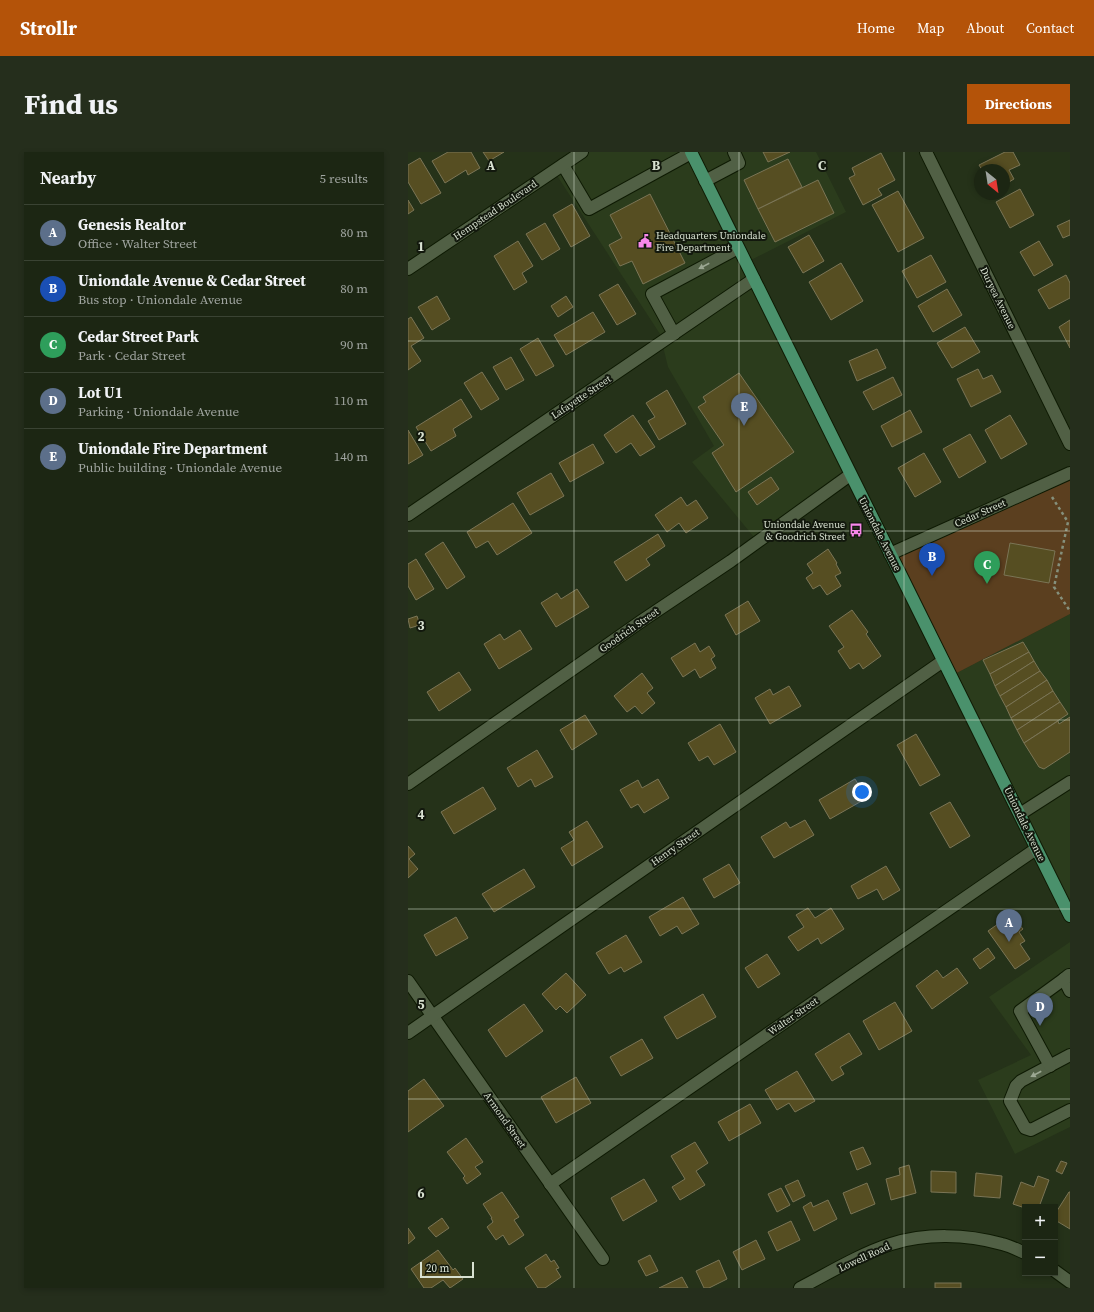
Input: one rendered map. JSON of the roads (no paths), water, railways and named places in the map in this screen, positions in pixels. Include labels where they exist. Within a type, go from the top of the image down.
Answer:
[{"type":"main road","name":"Uniondale Avenue","points":[[691,152],[1070,916]]},
{"type":"street","name":"Hempstead Boulevard","points":[[408,269],[582,152]]},
{"type":"street","points":[[562,165],[589,209],[691,152]]},
{"type":"street","points":[[705,181],[739,163],[734,152]]},
{"type":"street","name":"Duryea Avenue","points":[[926,152],[1070,444]]},
{"type":"street","points":[[674,334],[652,294],[738,248]]},
{"type":"street","name":"Lafayette Street","points":[[408,515],[754,279]]},
{"type":"street","name":"Cedar Street","points":[[890,554],[1070,473]]},
{"type":"street","name":"Goodrich Street","points":[[408,784],[643,620],[731,561],[850,475]]},
{"type":"street","name":"Henry Street","points":[[408,1034],[943,661]]},
{"type":"street","points":[[1020,814],[1070,782]]},
{"type":"street","name":"Walter Street","points":[[550,1184],[1036,849]]},
{"type":"street","points":[[1050,1066],[1020,1010],[1067,977],[1070,991]]},
{"type":"street","name":"Armond Street","points":[[408,981],[603,1259]]},
{"type":"street","points":[[1070,1055],[1021,1081],[1016,1086],[1010,1101],[1025,1128],[1031,1130],[1070,1110]]},
{"type":"street","name":"Lowell Road","points":[[800,1288],[869,1253],[891,1244],[924,1236],[970,1237],[1003,1244],[1022,1252]]},
{"type":"street","points":[[1058,1273],[1070,1282]]},
{"type":"place","name":"Headquarters Uniondale Fire Department","points":[[645,241]]},
{"type":"place","name":"Uniondale Fire Department","points":[[744,426]]},
{"type":"place","name":"Uniondale Avenue & Goodrich Street","points":[[856,530]]},
{"type":"place","name":"Uniondale Avenue & Cedar Street","points":[[932,576]]},
{"type":"place","name":"Cedar Street Park","points":[[987,584]]},
{"type":"place","name":"Genesis Realtor","points":[[1009,942]]},
{"type":"place","name":"Lot U1","points":[[1040,1026]]}]
